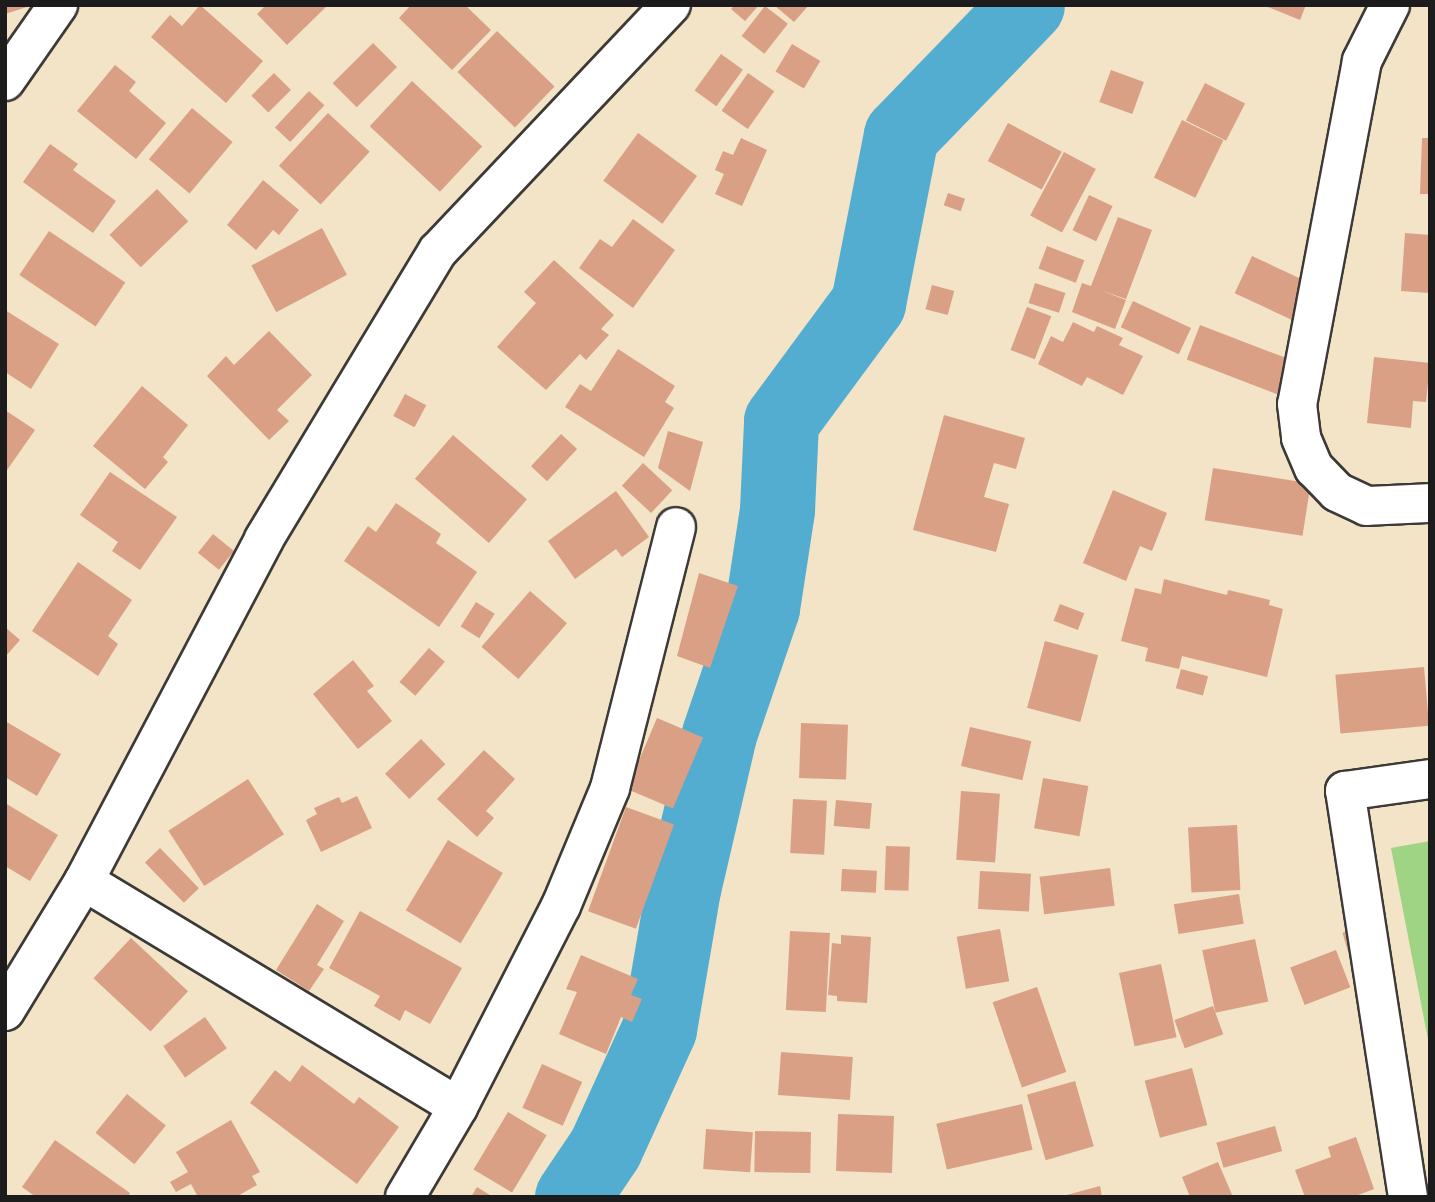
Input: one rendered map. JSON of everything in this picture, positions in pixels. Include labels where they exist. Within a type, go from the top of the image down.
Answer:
[{"type":"street","points":[[5,81],[58,5]]},
{"type":"street","points":[[1391,5],[1362,61],[1297,404],[1301,438],[1314,468],[1337,492],[1367,506],[1430,503]]},
{"type":"street","points":[[5,1011],[84,881],[264,539],[438,251],[660,9]]},
{"type":"street","points":[[405,1197],[458,1107],[561,906],[610,788],[676,527]]},
{"type":"street","points":[[1408,1197],[1345,791],[1430,779]]},
{"type":"street","points":[[84,881],[458,1107]]},
{"type":"green space","points":[[1430,841],[1430,1050],[1391,848]]},
{"type":"building","points":[[5,5],[30,5],[30,6],[5,14]]},
{"type":"building","points":[[200,5],[263,61],[226,103],[151,37],[170,15],[182,26]]},
{"type":"building","points":[[266,5],[328,5],[287,45],[257,14]]},
{"type":"building","points":[[411,5],[465,5],[491,30],[452,70],[399,18]]},
{"type":"building","points":[[735,5],[759,5],[745,21],[731,9]]},
{"type":"building","points":[[774,5],[809,5],[794,22]]},
{"type":"building","points":[[1263,5],[1306,5],[1300,20]]},
{"type":"building","points":[[765,6],[788,24],[764,54],[742,36]]},
{"type":"building","points":[[497,31],[555,87],[515,128],[457,72]]},
{"type":"building","points":[[373,43],[397,67],[357,107],[333,83]]},
{"type":"building","points":[[792,44],[820,61],[804,88],[776,71]]},
{"type":"building","points":[[721,54],[743,70],[716,106],[695,90]]},
{"type":"building","points":[[115,65],[136,82],[129,91],[166,123],[136,159],[77,111]]},
{"type":"building","points":[[1111,70],[1144,82],[1132,114],[1099,102]]},
{"type":"building","points":[[274,73],[291,90],[268,113],[251,96]]},
{"type":"building","points":[[748,73],[774,91],[748,129],[722,111]]},
{"type":"building","points":[[412,81],[482,146],[440,192],[370,126]]},
{"type":"building","points":[[1205,83],[1245,103],[1226,141],[1186,120]]},
{"type":"building","points":[[309,91],[324,105],[290,142],[275,128]]},
{"type":"building","points":[[192,108],[233,142],[190,193],[149,159]]},
{"type":"building","points":[[328,113],[370,152],[321,205],[279,166]]},
{"type":"building","points":[[1182,120],[1223,140],[1195,198],[1154,178]]},
{"type":"building","points":[[1008,123],[1062,152],[1042,190],[988,161]]},
{"type":"building","points":[[638,133],[697,176],[662,224],[603,181]]},
{"type":"building","points":[[741,138],[767,150],[742,206],[715,194],[724,174],[715,170],[723,151],[733,155]]},
{"type":"building","points":[[1422,138],[1430,138],[1430,194],[1420,194]]},
{"type":"building","points":[[50,144],[78,164],[73,170],[116,201],[93,233],[23,182]]},
{"type":"building","points":[[1064,152],[1096,169],[1062,232],[1030,216]]},
{"type":"building","points":[[263,180],[299,210],[279,235],[273,230],[256,250],[227,225]]},
{"type":"building","points":[[157,189],[188,221],[141,267],[110,235]]},
{"type":"building","points":[[948,193],[965,199],[961,211],[944,205]]},
{"type":"building","points":[[1089,195],[1113,206],[1096,241],[1073,230]]},
{"type":"building","points":[[1118,217],[1152,230],[1126,299],[1100,290],[1126,300],[1115,329],[1072,312],[1082,283],[1091,286]]},
{"type":"building","points":[[633,219],[675,250],[633,308],[579,268],[600,239],[612,247]]},
{"type":"building","points":[[322,228],[347,275],[276,312],[251,266]]},
{"type":"building","points":[[49,231],[125,282],[96,326],[19,275]]},
{"type":"building","points":[[1405,233],[1430,235],[1430,293],[1401,291]]},
{"type":"building","points":[[1047,246],[1084,260],[1076,283],[1038,268]]},
{"type":"building","points":[[1252,256],[1311,283],[1294,321],[1235,293]]},
{"type":"building","points":[[554,260],[614,315],[601,329],[609,335],[586,360],[580,354],[546,390],[497,347],[536,303],[524,292]]},
{"type":"building","points":[[1035,283],[1065,293],[1059,313],[1029,303]]},
{"type":"building","points":[[932,285],[954,291],[948,315],[926,309]]},
{"type":"building","points":[[1133,301],[1191,328],[1179,354],[1121,327]]},
{"type":"building","points":[[1027,307],[1051,316],[1035,359],[1011,350]]},
{"type":"building","points":[[5,310],[59,344],[31,389],[5,372]]},
{"type":"building","points":[[1073,322],[1094,332],[1097,326],[1123,338],[1119,345],[1143,356],[1123,395],[1087,377],[1082,386],[1038,364],[1051,336],[1063,342]]},
{"type":"building","points":[[1200,325],[1291,360],[1277,394],[1187,360]]},
{"type":"building","points":[[269,331],[312,375],[277,410],[289,421],[269,440],[207,376],[226,356],[234,365]]},
{"type":"building","points":[[618,349],[675,386],[665,402],[674,408],[644,457],[565,407],[580,384],[591,391]]},
{"type":"building","points":[[1374,357],[1430,363],[1426,402],[1413,401],[1411,428],[1367,423]]},
{"type":"building","points":[[142,386],[188,425],[163,457],[168,462],[145,489],[93,446]]},
{"type":"building","points":[[405,394],[426,405],[414,427],[393,416]]},
{"type":"building","points":[[5,410],[35,430],[5,473]]},
{"type":"building","points":[[944,415],[1025,438],[1016,469],[994,463],[984,497],[1009,504],[996,552],[913,530]]},
{"type":"building","points":[[668,431],[703,442],[690,491],[658,468]]},
{"type":"building","points":[[561,434],[577,449],[547,481],[531,466]]},
{"type":"building","points":[[453,435],[527,499],[489,543],[415,479]]},
{"type":"building","points":[[643,463],[672,490],[651,513],[622,486]]},
{"type":"building","points":[[1213,468],[1311,483],[1302,536],[1205,520]]},
{"type":"building","points":[[110,472],[177,517],[140,570],[112,551],[118,542],[80,515]]},
{"type":"building","points":[[1113,490],[1167,513],[1152,551],[1140,546],[1126,581],[1083,563]]},
{"type":"building","points":[[616,491],[649,537],[622,557],[616,549],[575,579],[548,541]]},
{"type":"building","points":[[396,503],[441,534],[436,543],[477,572],[439,627],[344,561],[368,526],[376,532]]},
{"type":"building","points":[[213,534],[234,551],[219,570],[198,553]]},
{"type":"building","points":[[78,562],[132,600],[108,636],[118,644],[98,676],[32,631]]},
{"type":"building","points":[[699,573],[738,586],[710,668],[677,656]]},
{"type":"building","points":[[1164,579],[1227,595],[1228,590],[1270,600],[1269,605],[1283,609],[1267,677],[1182,656],[1179,669],[1145,661],[1148,648],[1121,641],[1135,588],[1161,594]]},
{"type":"building","points":[[530,591],[567,623],[518,679],[481,647]]},
{"type":"building","points":[[476,602],[495,614],[479,638],[461,627]]},
{"type":"building","points":[[1060,604],[1084,613],[1078,630],[1054,621]]},
{"type":"building","points":[[5,627],[20,640],[5,657]]},
{"type":"building","points":[[1045,641],[1098,655],[1080,722],[1027,708]]},
{"type":"building","points":[[429,648],[445,662],[415,696],[399,682]]},
{"type":"building","points":[[353,660],[374,686],[367,691],[392,721],[358,749],[313,694]]},
{"type":"building","points":[[1424,667],[1429,726],[1340,734],[1335,675]]},
{"type":"building","points":[[1181,669],[1208,676],[1203,696],[1176,688]]},
{"type":"building","points":[[657,718],[703,738],[673,808],[627,789]]},
{"type":"building","points":[[5,721],[61,754],[37,796],[5,777]]},
{"type":"building","points":[[801,723],[848,725],[846,780],[799,778]]},
{"type":"building","points":[[970,727],[1031,741],[1022,780],[961,766]]},
{"type":"building","points":[[421,739],[445,764],[409,799],[385,774]]},
{"type":"building","points":[[484,750],[515,779],[486,811],[494,818],[477,837],[437,799]]},
{"type":"building","points":[[1043,778],[1088,786],[1079,836],[1034,828]]},
{"type":"building","points":[[248,779],[284,834],[204,886],[168,831]]},
{"type":"building","points":[[961,791],[1000,794],[995,863],[956,860]]},
{"type":"building","points":[[357,796],[372,828],[321,852],[306,820],[317,814],[314,808],[339,797],[342,803]]},
{"type":"building","points":[[793,799],[827,801],[824,855],[790,853]]},
{"type":"building","points":[[836,800],[872,803],[870,829],[834,826]]},
{"type":"building","points":[[5,803],[58,835],[30,881],[5,866]]},
{"type":"building","points":[[626,807],[674,824],[636,929],[588,911]]},
{"type":"building","points":[[1237,825],[1240,890],[1191,892],[1188,828]]},
{"type":"building","points":[[448,840],[503,873],[461,943],[406,910]]},
{"type":"building","points":[[886,846],[910,847],[908,891],[884,890]]},
{"type":"building","points":[[160,848],[199,888],[184,903],[145,863]]},
{"type":"building","points":[[1110,868],[1115,906],[1044,914],[1040,877]]},
{"type":"building","points":[[842,869],[877,871],[876,893],[841,891]]},
{"type":"building","points":[[980,871],[1031,874],[1029,912],[978,909]]},
{"type":"building","points":[[1239,894],[1244,924],[1179,934],[1174,904]]},
{"type":"building","points":[[317,904],[344,921],[317,965],[324,969],[309,991],[276,970]]},
{"type":"building","points":[[360,911],[462,968],[430,1024],[405,1010],[400,1021],[374,1006],[380,996],[329,968]]},
{"type":"building","points":[[1000,929],[1009,981],[966,989],[957,937]]},
{"type":"building","points":[[1356,929],[1361,946],[1348,950],[1343,933]]},
{"type":"building","points":[[790,931],[830,933],[826,1012],[786,1010]]},
{"type":"building","points":[[841,935],[871,937],[867,1003],[837,1001],[837,996],[828,995],[832,943],[841,944]]},
{"type":"building","points":[[131,938],[188,991],[151,1031],[93,978]]},
{"type":"building","points":[[1255,939],[1268,1002],[1215,1013],[1202,950]]},
{"type":"building","points":[[1336,950],[1350,987],[1305,1005],[1290,968]]},
{"type":"building","points":[[581,955],[638,979],[631,995],[642,999],[632,1022],[621,1017],[606,1054],[559,1034],[577,992],[566,989]]},
{"type":"building","points":[[1161,964],[1177,1037],[1135,1046],[1119,973]]},
{"type":"building","points":[[1037,987],[1066,1072],[1022,1087],[993,1002]]},
{"type":"building","points":[[1213,1006],[1223,1034],[1185,1048],[1174,1020]]},
{"type":"building","points":[[205,1017],[227,1048],[185,1077],[163,1046]]},
{"type":"building","points":[[781,1052],[853,1057],[850,1100],[778,1095]]},
{"type":"building","points":[[542,1064],[582,1082],[563,1126],[522,1108]]},
{"type":"building","points":[[302,1065],[354,1104],[359,1097],[399,1127],[357,1184],[250,1103],[275,1070],[290,1082]]},
{"type":"building","points":[[1192,1068],[1207,1125],[1160,1138],[1145,1081]]},
{"type":"building","points":[[1075,1081],[1094,1146],[1046,1160],[1027,1095]]},
{"type":"building","points":[[127,1094],[166,1125],[134,1164],[96,1133]]},
{"type":"building","points":[[1022,1104],[1033,1150],[947,1170],[936,1124]]},
{"type":"building","points":[[508,1112],[547,1135],[512,1193],[473,1169]]},
{"type":"building","points":[[838,1114],[894,1116],[892,1173],[836,1171]]},
{"type":"building","points":[[231,1120],[260,1172],[252,1176],[257,1185],[236,1197],[198,1197],[191,1184],[176,1192],[170,1182],[188,1172],[176,1152]]},
{"type":"building","points":[[1275,1126],[1282,1151],[1224,1168],[1216,1143]]},
{"type":"building","points":[[706,1129],[753,1132],[750,1172],[703,1169]]},
{"type":"building","points":[[755,1131],[811,1132],[810,1173],[754,1172]]},
{"type":"building","points":[[1356,1137],[1374,1189],[1353,1197],[1305,1197],[1295,1170],[1331,1157],[1328,1147]]},
{"type":"building","points":[[55,1140],[130,1193],[128,1197],[36,1197],[22,1187]]},
{"type":"building","points":[[1218,1162],[1233,1197],[1190,1197],[1182,1177]]},
{"type":"building","points":[[1100,1186],[1102,1197],[1063,1197],[1063,1196]]},
{"type":"building","points":[[477,1187],[493,1197],[471,1197]]},
{"type":"waterway","points":[[572,1197],[605,1148],[659,1029],[683,889],[719,734],[762,608],[777,510],[781,421],[868,303],[901,135],[1027,5]]}]
